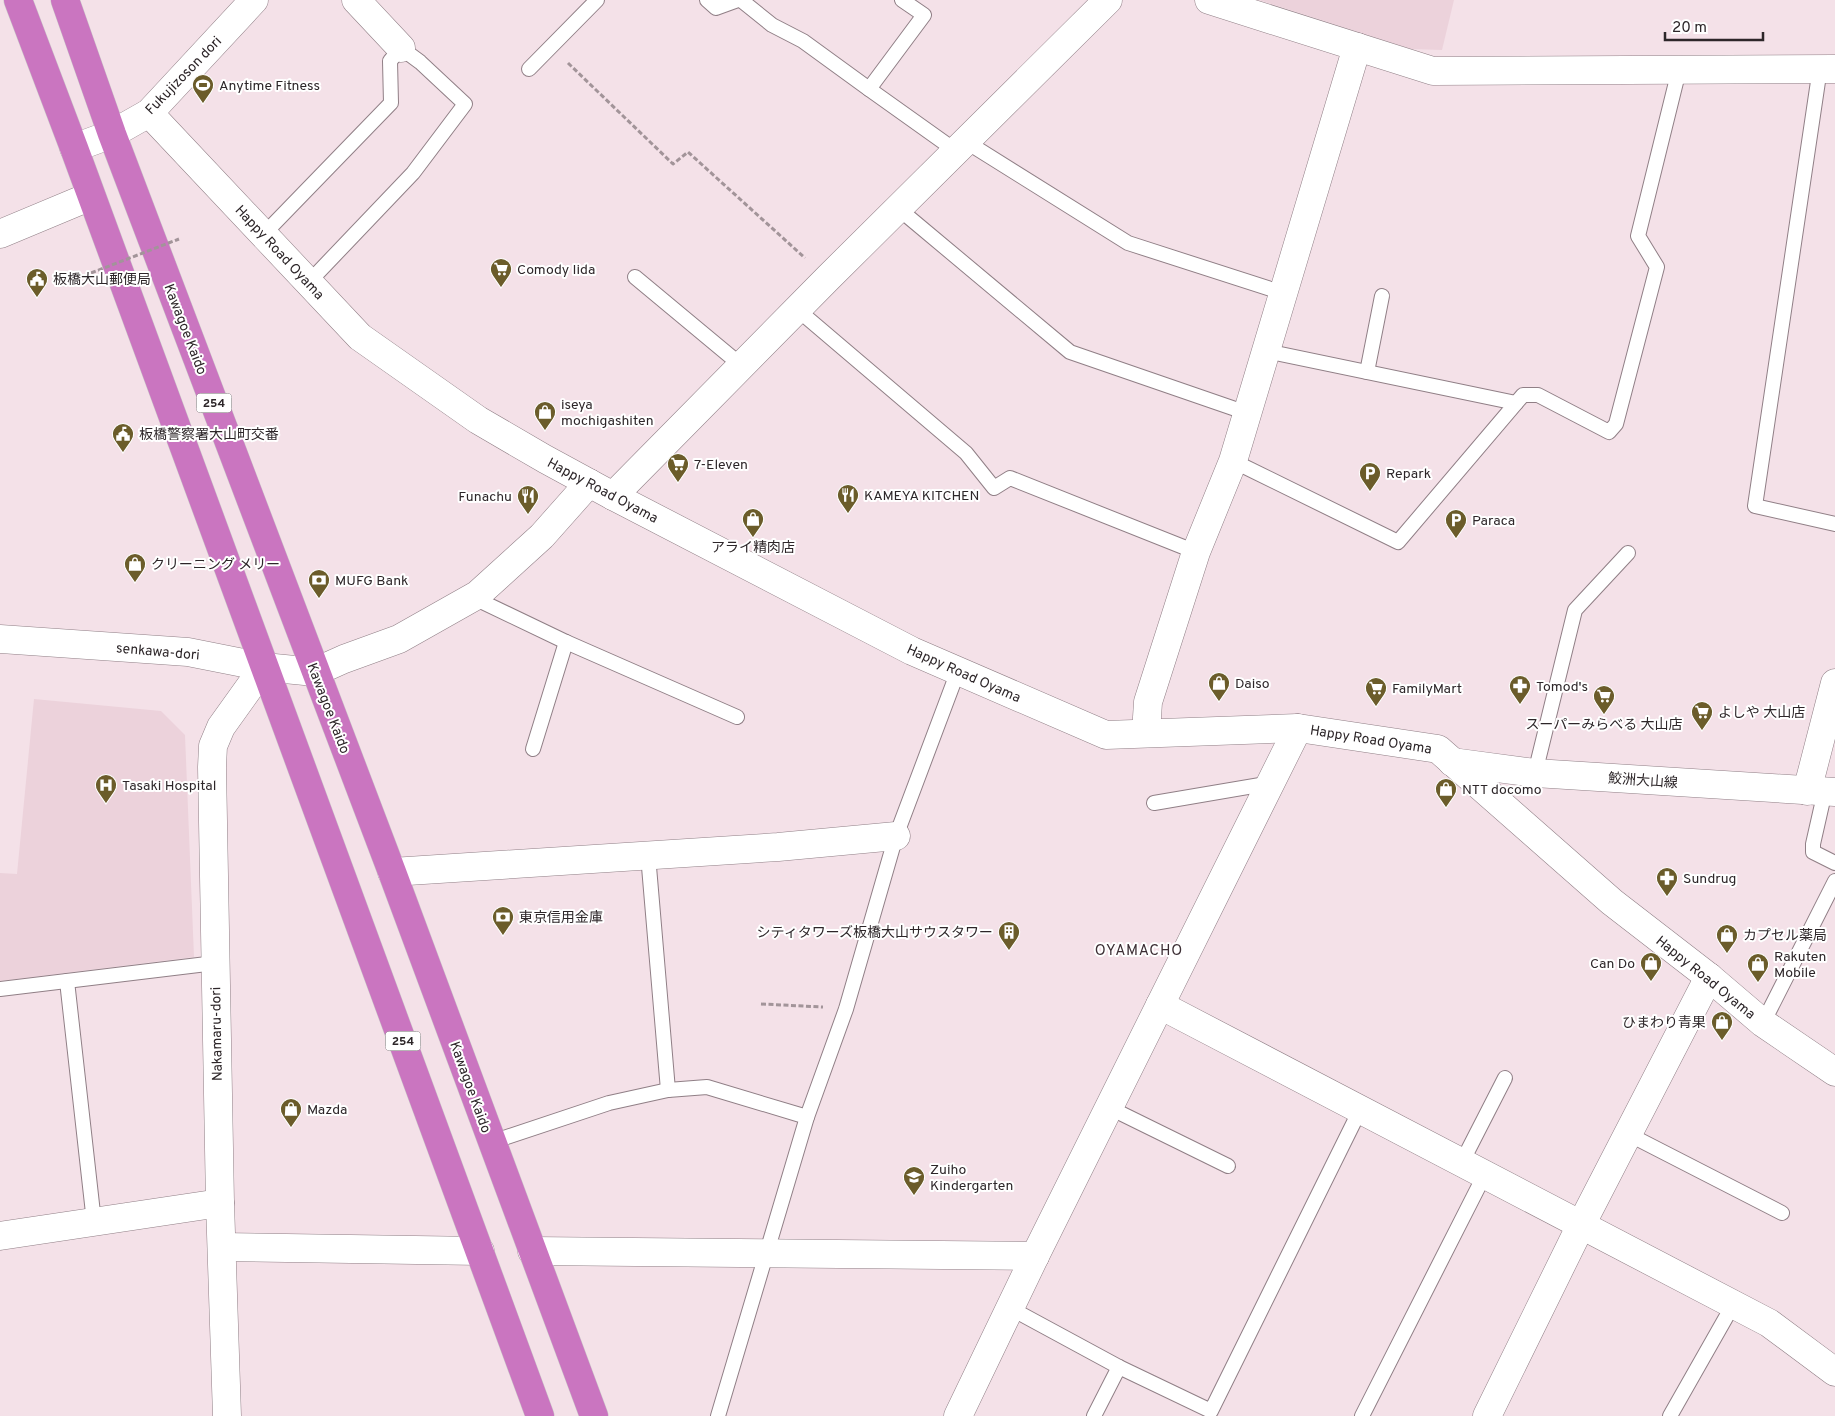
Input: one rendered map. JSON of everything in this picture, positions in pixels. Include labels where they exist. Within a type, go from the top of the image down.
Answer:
[{"type":"highway","name":"254","points":[[18,0],[540,1416]]},
{"type":"highway","name":"Kawagoe Kaido","points":[[64,0],[112,134],[392,872],[594,1416]]},
{"type":"street","name":"Fukujizoson dori","points":[[74,148],[112,134],[150,113],[254,0]]},
{"type":"street","points":[[356,0],[401,48]]},
{"type":"street","points":[[613,496],[828,278],[1108,0]]},
{"type":"street","points":[[1209,0],[1433,71],[1828,68]]},
{"type":"street","points":[[1146,733],[1148,702],[1196,552],[1233,461],[1356,47]]},
{"type":"street","name":"Happy Road Oyama","points":[[150,113],[360,337],[478,420],[613,496],[912,651],[1106,735],[1298,728],[1438,749],[1612,902],[1709,977],[1763,1024],[1835,1072]]},
{"type":"street","points":[[0,234],[91,196]]},
{"type":"street","points":[[315,672],[399,639],[472,597],[542,536],[589,482]]},
{"type":"street","name":"senkawa-dori","points":[[0,639],[188,652],[264,666],[315,672]]},
{"type":"street","name":"Nakamaru-dori","points":[[227,1416],[220,1203],[212,766],[213,746],[221,727],[264,666]]},
{"type":"street","points":[[1823,791],[1835,683]]},
{"type":"street","points":[[958,1416],[1035,1256],[1298,728]]},
{"type":"street","name":"鮫洲大山線","points":[[1452,762],[1535,772],[1823,791]]},
{"type":"street","points":[[392,872],[778,847],[896,836]]},
{"type":"street","points":[[1486,1416],[1581,1225],[1709,977]]},
{"type":"street","points":[[1160,1005],[1769,1323],[1835,1372]]},
{"type":"street","points":[[0,1236],[220,1203]]},
{"type":"street","points":[[222,1248],[480,1251]]},
{"type":"street","points":[[532,1251],[1035,1256]]},
{"type":"lane","points":[[529,69],[597,0]]},
{"type":"lane","points":[[707,0],[716,8],[739,0],[772,25],[803,40],[869,89],[960,146],[1128,243],[1283,293]]},
{"type":"lane","points":[[869,89],[924,15],[902,0]]},
{"type":"lane","points":[[264,234],[391,103],[390,61],[401,48],[420,62],[465,104],[413,173],[309,282]]},
{"type":"lane","points":[[1828,68],[1755,506],[1835,524]]},
{"type":"lane","points":[[1233,461],[1398,542],[1523,394],[1538,395],[1609,432],[1616,424],[1657,267],[1638,236],[1679,70]]},
{"type":"lane","points":[[899,209],[1070,352],[1248,413]]},
{"type":"lane","points":[[635,277],[742,366]]},
{"type":"lane","points":[[1367,372],[1382,296]]},
{"type":"lane","points":[[798,310],[966,453],[994,488],[1010,478],[1196,552]]},
{"type":"lane","points":[[1266,351],[1516,403]]},
{"type":"lane","points":[[1535,772],[1575,610],[1628,553]]},
{"type":"lane","points":[[472,597],[566,642],[738,717]]},
{"type":"lane","points":[[534,749],[541,720],[566,642]]},
{"type":"lane","points":[[718,1416],[807,1117],[846,1009],[896,836],[958,671]]},
{"type":"lane","points":[[1154,803],[1272,783]]},
{"type":"lane","points":[[1823,791],[1813,852],[1835,863]]},
{"type":"lane","points":[[648,855],[668,1090]]},
{"type":"lane","points":[[1763,1024],[1835,880]]},
{"type":"lane","points":[[0,989],[215,963]]},
{"type":"lane","points":[[67,981],[94,1222]]},
{"type":"lane","points":[[1362,1416],[1474,1168],[1505,1078]]},
{"type":"lane","points":[[492,1142],[609,1103],[668,1090],[707,1087],[807,1117]]},
{"type":"lane","points":[[1110,1108],[1228,1166]]},
{"type":"lane","points":[[1010,1308],[1119,1367],[1211,1411],[1360,1110]]},
{"type":"lane","points":[[1628,1134],[1782,1213]]},
{"type":"lane","points":[[1670,1416],[1734,1305]]},
{"type":"lane","points":[[1094,1416],[1119,1367]]},
{"type":"path","points":[[551,46],[672,164],[688,152],[828,278]]},
{"type":"path","points":[[92,273],[179,239]]},
{"type":"path","points":[[761,1004],[846,1009]]},
{"type":"shaded area","points":[[1259,0],[1454,0],[1442,50],[1411,49]]},
{"type":"shaded area","name":"Tasaki Hospital","points":[[34,699],[161,711],[185,735],[194,957],[0,981],[0,873],[17,874]]},
{"type":"place","name":"Anytime Fitness","points":[[203,104]]},
{"type":"place","name":"Comody Iida","points":[[501,288]]},
{"type":"place","name":"板橋大山郵便局","points":[[37,298]]},
{"type":"place","name":"iseya mochigashiten","points":[[545,431]]},
{"type":"place","name":"板橋警察署大山町交番","points":[[123,453]]},
{"type":"place","name":"7-Eleven","points":[[678,483]]},
{"type":"place","name":"Repark","points":[[1370,492]]},
{"type":"place","name":"KAMEYA KITCHEN","points":[[848,514]]},
{"type":"place","name":"Funachu","points":[[528,515]]},
{"type":"place","name":"アライ精肉店","points":[[753,538]]},
{"type":"place","name":"Paraca","points":[[1456,539]]},
{"type":"place","name":"クリーニング メリー","points":[[135,583]]},
{"type":"place","name":"MUFG Bank","points":[[319,599]]},
{"type":"place","name":"Daiso","points":[[1219,702]]},
{"type":"place","name":"Tomod's","points":[[1520,705]]},
{"type":"place","name":"FamilyMart","points":[[1376,707]]},
{"type":"place","name":"スーパーみらべる 大山店","points":[[1604,715]]},
{"type":"place","name":"よしや 大山店","points":[[1702,731]]},
{"type":"place","name":"Tasaki Hospital","points":[[106,804]]},
{"type":"place","name":"NTT docomo","points":[[1446,808]]},
{"type":"place","name":"Sundrug","points":[[1667,897]]},
{"type":"place","name":"東京信用金庫","points":[[503,936]]},
{"type":"place","name":"シティタワーズ板橋大山サウスタワー","points":[[1009,951]]},
{"type":"place","name":"カプセル薬局","points":[[1727,954]]},
{"type":"place","name":"Can Do","points":[[1651,982]]},
{"type":"place","name":"Rakuten Mobile","points":[[1758,983]]},
{"type":"place","name":"ひまわり青果","points":[[1722,1041]]},
{"type":"place","name":"Mazda","points":[[291,1128]]},
{"type":"place","name":"Zuiho Kindergarten","points":[[914,1196]]},
{"type":"district","name":"OYAMACHO","points":[[1139,950]]}]
